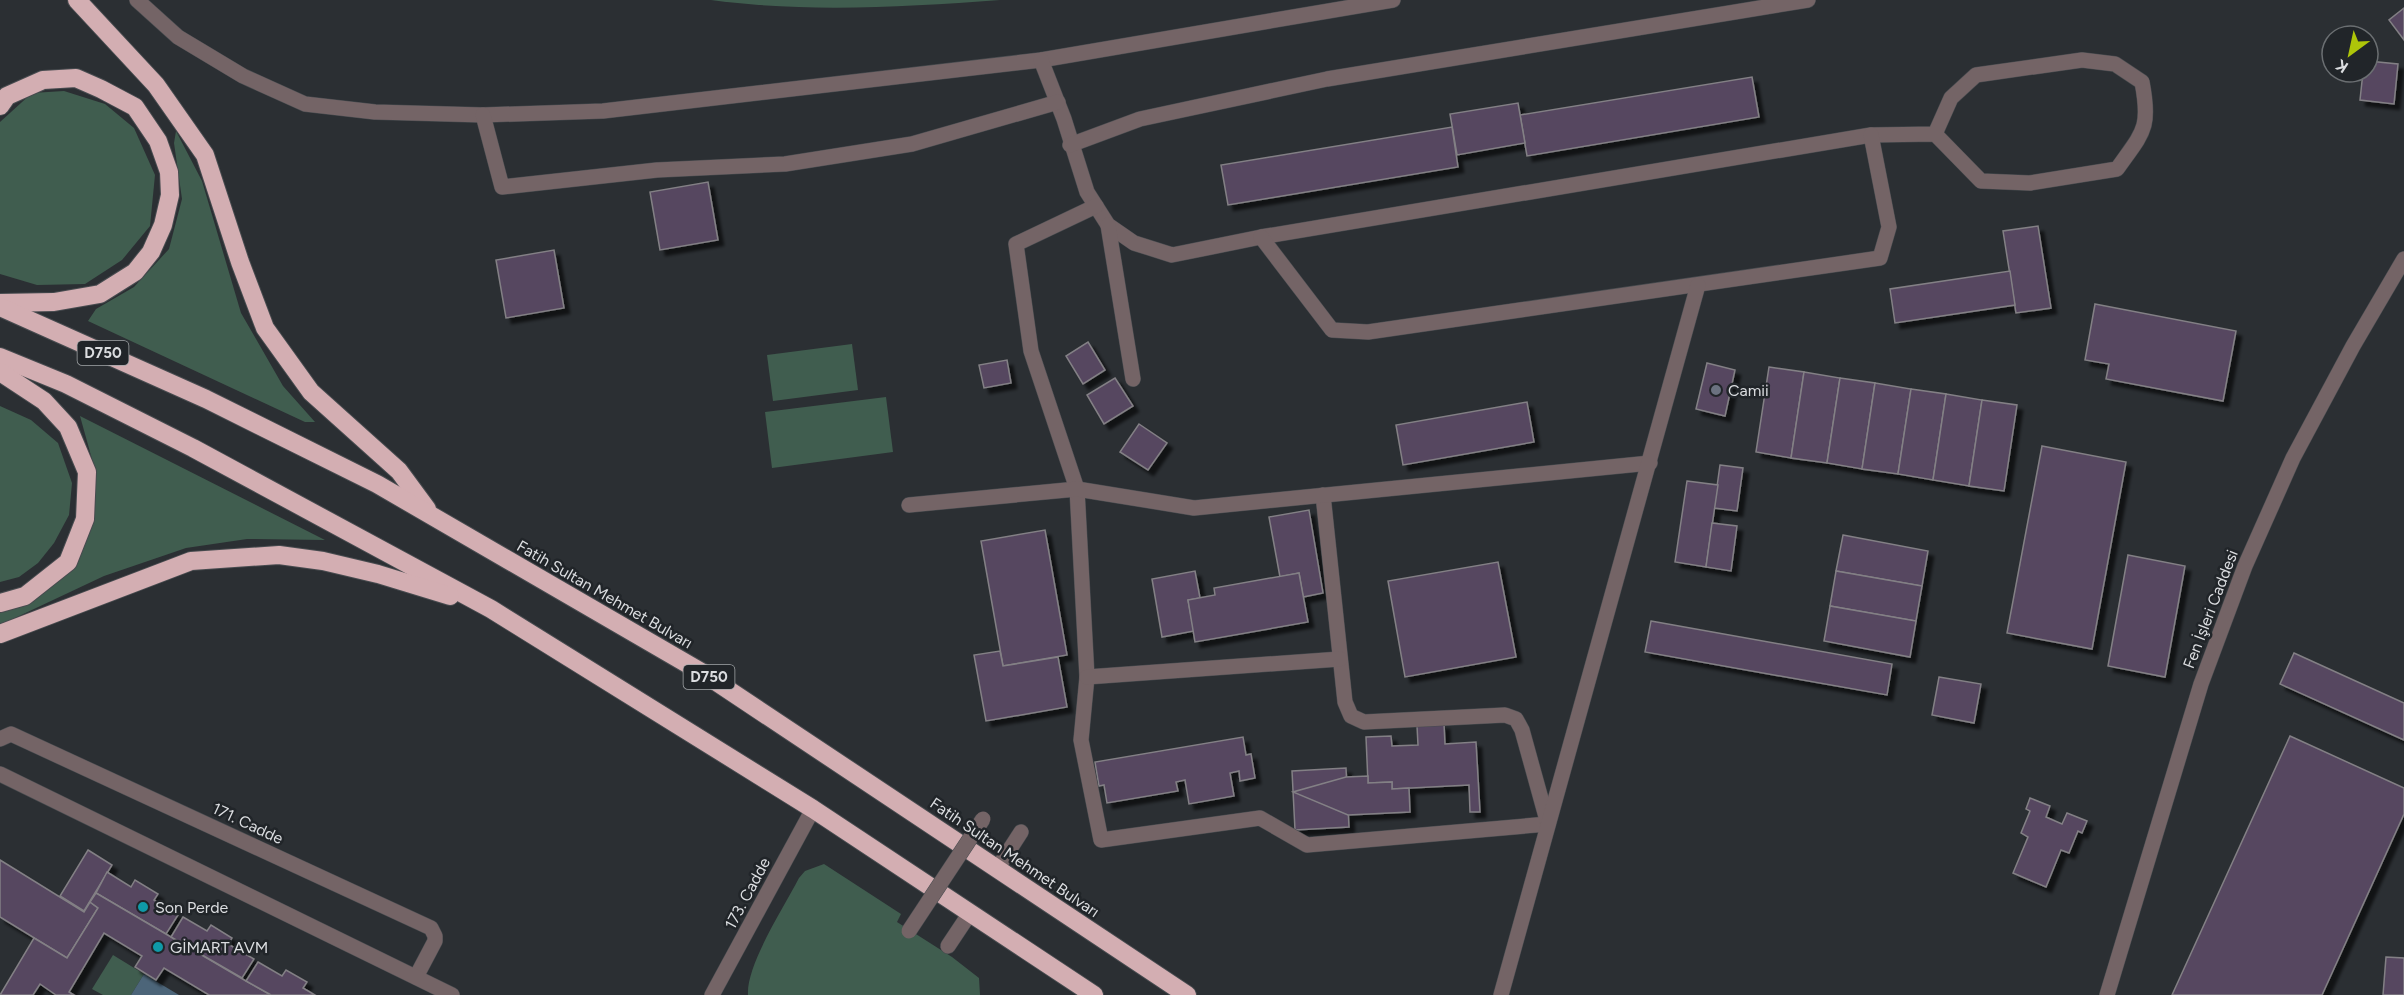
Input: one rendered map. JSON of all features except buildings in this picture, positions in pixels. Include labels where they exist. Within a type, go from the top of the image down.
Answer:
[{"type":"highway","points":[[77,0],[156,85],[205,155],[265,328],[311,392],[399,471],[431,516]]},
{"type":"highway","points":[[0,106],[7,96],[43,80],[76,78],[101,89],[135,107],[158,141],[169,172],[170,195],[163,225],[151,252],[135,272],[100,294],[54,302],[0,305]]},
{"type":"highway","name":"Fatih Sultan Mehmet Bulvarı","points":[[0,305],[206,399],[377,484],[703,673],[1187,995]]},
{"type":"highway","name":"D750","points":[[0,357],[66,384],[193,448],[491,609],[813,809],[1094,995]]},
{"type":"highway","points":[[0,372],[44,400],[68,427],[87,472],[85,519],[68,562],[25,596],[0,603]]},
{"type":"highway","points":[[0,634],[191,561],[279,555],[323,561],[378,574],[491,609]]},
{"type":"street","points":[[137,0],[178,37],[243,76],[305,104],[375,112],[483,115],[603,111],[1041,60],[1393,0]]},
{"type":"street","points":[[1070,145],[1140,119],[1327,79],[1808,0]]},
{"type":"street","points":[[1041,60],[1058,102],[1087,192],[1108,225],[1134,243],[1172,255],[1260,237],[1871,135],[1935,134],[1981,181],[2030,183],[2117,169],[2144,132],[2146,105],[2142,82],[2115,64],[2082,60],[1976,75],[1951,98],[1935,134]]},
{"type":"street","points":[[483,115],[502,187],[657,170],[785,164],[912,144],[1058,102]]},
{"type":"street","points":[[1260,237],[1332,330],[1368,333],[1880,258],[1889,227],[1871,135]]},
{"type":"street","points":[[1096,206],[1016,244],[1031,351],[1077,489],[1087,677],[1081,740],[1101,840],[1260,818],[1307,845],[1548,824]]},
{"type":"street","points":[[1108,225],[1133,379]]},
{"type":"street","name":"Fen İşleri Caddesi","points":[[2107,995],[2201,684],[2245,566],[2293,458],[2353,346],[2404,259]]},
{"type":"street","points":[[1501,995],[1698,285]]},
{"type":"street","points":[[909,505],[1077,489],[1194,508],[1650,463]]},
{"type":"street","points":[[1323,495],[1345,702],[1351,716],[1364,722],[1505,715],[1516,719],[1522,730],[1548,824]]},
{"type":"street","points":[[1087,677],[1340,659]]},
{"type":"street","name":"171. Cadde","points":[[0,740],[11,734],[431,928],[435,941],[416,977]]},
{"type":"street","points":[[0,774],[452,995]]},
{"type":"street","name":"173. Cadde","points":[[712,995],[813,809]]},
{"type":"street","points":[[909,931],[983,819]]},
{"type":"street","points":[[997,869],[1021,832]]},
{"type":"street","points":[[948,946],[970,914]]},
{"type":"green space","points":[[711,0],[1000,0],[892,7],[819,8]]},
{"type":"green space","points":[[64,91],[105,104],[134,128],[155,175],[150,226],[122,260],[85,284],[37,285],[0,274],[0,122],[32,93]]},
{"type":"green space","points":[[176,131],[202,181],[241,313],[283,386],[315,422],[305,422],[88,321],[96,309],[134,287],[169,249],[182,199],[174,143]]},
{"type":"green space","points":[[852,344],[858,390],[773,401],[767,355]]},
{"type":"green space","points":[[886,397],[893,452],[772,468],[765,412]]},
{"type":"green space","points":[[0,406],[31,420],[58,443],[72,483],[69,515],[54,543],[38,563],[19,577],[0,582]]},
{"type":"green space","points":[[80,416],[325,540],[247,539],[186,548],[104,576],[0,625],[0,610],[54,582],[95,470]]},
{"type":"green space","points":[[824,864],[901,914],[897,922],[952,957],[979,978],[980,995],[748,995],[749,983],[759,952],[799,878],[805,871]]},
{"type":"green space","points":[[113,955],[144,974],[131,995],[103,995],[92,989]]},
{"type":"water","points":[[144,974],[179,995],[131,995]]},
{"type":"place","name":"Camii","points":[[1716,390]]},
{"type":"place","name":"Son Perde","points":[[143,907]]},
{"type":"place","name":"GİMART AVM","points":[[158,947]]}]
